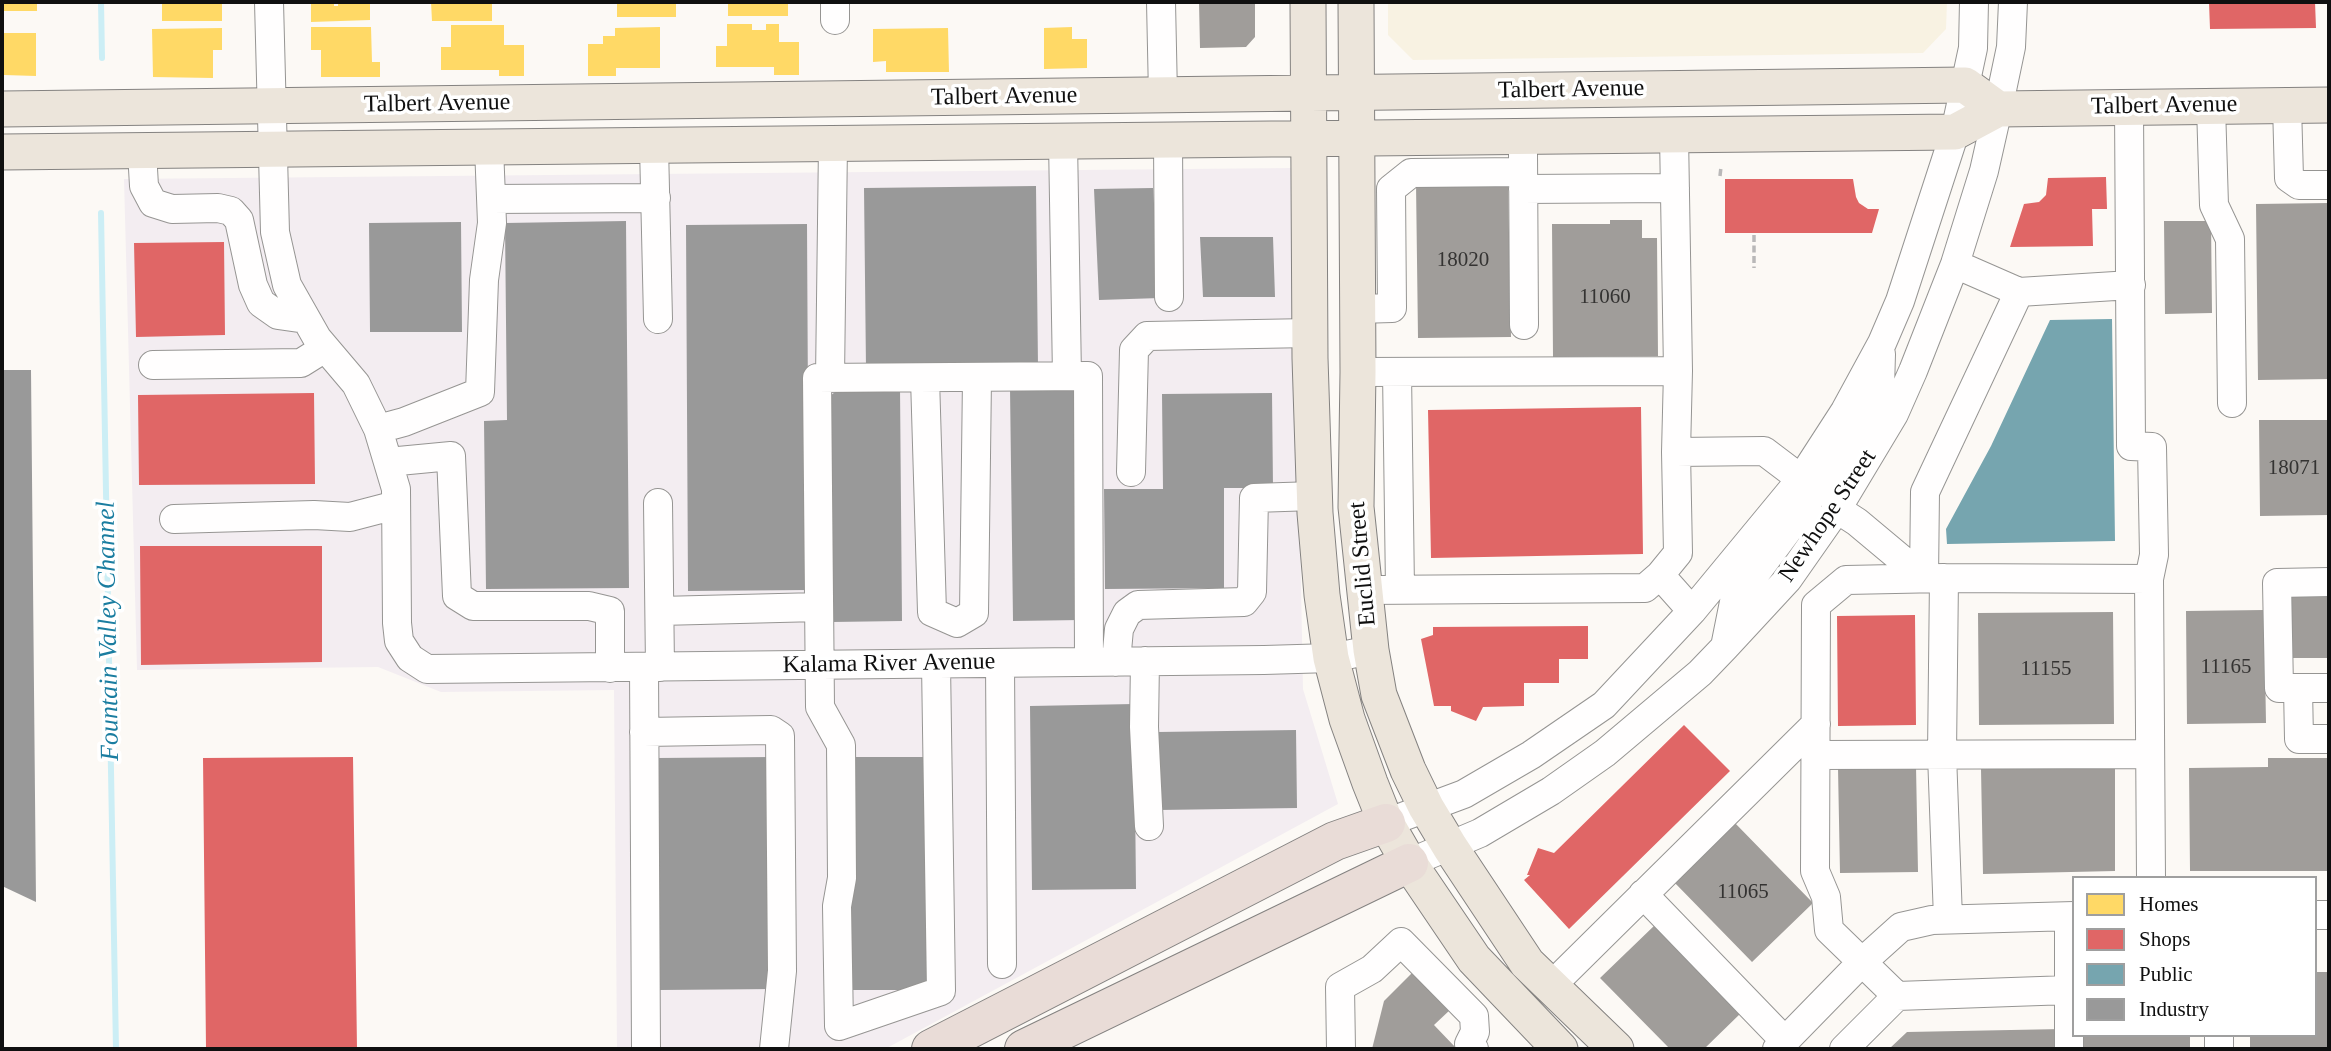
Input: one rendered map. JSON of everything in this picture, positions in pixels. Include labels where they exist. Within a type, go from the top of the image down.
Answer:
[{"type":"highway","points":[[931,1049],[1335,841],[1387,823]]},
{"type":"highway","points":[[1024,1049],[1409,863]]},
{"type":"main road","name":"Euclid Street","points":[[1308,2],[1314,496],[1322,596],[1331,658],[1348,719],[1387,823],[1409,863],[1474,959],[1560,1049]]},
{"type":"main road","name":"Euclid Street","points":[[1356,2],[1359,372],[1356,508],[1371,650],[1379,695],[1408,770],[1426,807],[1527,963],[1616,1049]]},
{"type":"main road","name":"Talbert Avenue","points":[[2,152],[142,151],[271,129],[1163,95],[1965,85]]},
{"type":"main road","points":[[1965,85],[1998,109]]},
{"type":"main road","name":"Talbert Avenue","points":[[2,109],[489,147],[1955,132],[1998,109],[2329,105]]},
{"type":"street","points":[[174,519],[314,515],[350,517],[396,505],[396,488],[378,429],[356,384],[325,348],[287,285],[275,232],[269,2]]},
{"type":"street","points":[[1161,2],[1163,95]]},
{"type":"street","name":"Newhope Street","points":[[1387,823],[1464,794],[1531,755],[1604,705],[1692,611],[1801,479],[1845,411],[1882,343],[1900,301],[1955,132],[1973,48],[1974,2]]},
{"type":"street","name":"Newhope Street","points":[[1409,863],[1479,833],[1550,791],[1605,754],[1700,673],[1788,579],[1837,509],[1894,414],[1918,360],[1955,264],[1984,171],[2011,47],[2013,2]]},
{"type":"street","points":[[2287,105],[2289,178],[2299,185],[2329,185]]},
{"type":"street","points":[[2129,106],[2131,446],[2152,447],[2154,555],[2149,579],[2151,876]]},
{"type":"street","points":[[2211,106],[2214,205],[2231,239],[2232,403]]},
{"type":"street","points":[[1365,590],[1645,588],[1678,553],[1674,135]]},
{"type":"street","points":[[1429,136],[1431,173]]},
{"type":"street","points":[[1523,136],[1524,325]]},
{"type":"street","points":[[1168,140],[1169,297]]},
{"type":"street","points":[[1063,141],[1067,376]]},
{"type":"street","points":[[830,378],[833,144]]},
{"type":"street","points":[[654,146],[658,319]]},
{"type":"street","points":[[378,429],[404,422],[480,392],[484,280],[492,223],[489,147]]},
{"type":"street","points":[[142,151],[144,186],[153,203],[172,209],[218,208],[231,211],[240,220],[253,285],[261,303],[278,315],[306,319]]},
{"type":"street","points":[[1358,309],[1392,309],[1391,189],[1411,173],[1675,188]]},
{"type":"street","points":[[491,199],[656,198]]},
{"type":"street","points":[[1955,264],[2020,292],[2131,285]]},
{"type":"street","points":[[1948,919],[1934,578],[1925,492],[2020,292]]},
{"type":"street","points":[[1131,472],[1134,350],[1147,335],[1310,333]]},
{"type":"street","points":[[1882,343],[1880,388],[1862,425],[1829,478],[1837,509],[1934,578]]},
{"type":"street","points":[[153,365],[301,363],[325,348]]},
{"type":"street","points":[[1359,372],[1678,371]]},
{"type":"street","points":[[1397,372],[1400,589]]},
{"type":"street","points":[[977,378],[974,613],[957,623],[946,664],[941,991],[839,1026],[837,906],[842,878],[841,745],[820,707],[817,378],[1088,376],[1103,662]]},
{"type":"street","points":[[925,378],[932,612],[957,623]]},
{"type":"street","points":[[1676,452],[1764,451],[1801,479],[1808,489],[1808,503],[1734,602],[1725,647]]},
{"type":"street","points":[[388,462],[451,456],[457,596],[473,606],[589,606],[610,611],[610,667]]},
{"type":"street","points":[[1103,662],[1126,613],[1138,605],[1244,601],[1252,592],[1254,498],[1314,496]]},
{"type":"street","points":[[646,1049],[644,733],[660,611],[658,503]]},
{"type":"street","name":"Kalama River Avenue","points":[[396,505],[399,641],[410,658],[427,668],[1146,662],[1331,658],[1371,650]]},
{"type":"street","points":[[1660,575],[1692,611]]},
{"type":"street","points":[[1897,996],[1829,930],[1826,897],[1815,871],[1816,605],[1846,580],[2149,579]]},
{"type":"street","points":[[2329,582],[2277,583],[2279,688],[2329,688]]},
{"type":"street","points":[[660,611],[819,607]]},
{"type":"street","points":[[1146,662],[1144,727],[1149,825]]},
{"type":"street","points":[[1000,663],[1002,964]]},
{"type":"street","points":[[2298,688],[2299,739],[2329,739]]},
{"type":"street","points":[[1551,986],[1816,724]]},
{"type":"street","points":[[644,733],[771,730],[780,736],[782,971],[774,1049]]},
{"type":"street","points":[[1816,755],[2150,754]]},
{"type":"street","points":[[1643,894],[1781,1045],[1861,963],[1901,928],[1920,922],[1948,919],[2071,917],[2069,1049]]},
{"type":"street","points":[[1341,1049],[1339,987],[1372,969],[1401,942],[1474,1016],[1475,1032],[1469,1044],[1474,1049]]},
{"type":"street","points":[[1844,1049],[1897,996],[2069,990]]},
{"type":"path","points":[[1720,167],[1720,177]]},
{"type":"path","points":[[1754,235],[1754,268]]},
{"type":"shaded area","points":[[1388,2],[1947,2],[1946,29],[1923,53],[1413,60],[1388,35]]},
{"type":"shaded area","points":[[1293,168],[1303,689],[1338,804],[885,1049],[617,1049],[614,690],[441,692],[378,667],[137,670],[124,179]]},
{"type":"building: Homes","points":[[2,2],[37,2],[37,11],[2,11]]},
{"type":"building: Homes","points":[[162,2],[222,2],[222,21],[162,21]]},
{"type":"building: Homes","points":[[311,2],[334,2],[334,6],[338,6],[338,2],[370,2],[370,20],[311,22]]},
{"type":"building: Homes","points":[[431,2],[492,2],[492,21],[432,21]]},
{"type":"building: Homes","points":[[617,2],[676,2],[676,17],[617,17]]},
{"type":"building: Homes","points":[[728,2],[788,2],[788,16],[728,16]]},
{"type":"building: Homes","points":[[727,24],[752,24],[752,30],[766,30],[766,24],[779,24],[779,42],[799,42],[799,75],[774,75],[774,67],[716,67],[716,46],[727,46]]},
{"type":"building: Homes","points":[[451,25],[504,25],[504,45],[524,45],[524,76],[499,76],[499,70],[441,70],[441,47],[451,47]]},
{"type":"building: Homes","points":[[311,27],[371,27],[372,62],[380,62],[380,77],[321,77],[321,50],[311,50]]},
{"type":"building: Homes","points":[[660,27],[660,68],[616,68],[616,76],[588,76],[588,44],[603,44],[603,36],[615,36],[615,28]]},
{"type":"building: Homes","points":[[1072,27],[1072,39],[1087,39],[1087,68],[1044,69],[1044,28]]},
{"type":"building: Homes","points":[[222,28],[222,50],[213,50],[213,78],[153,77],[152,29]]},
{"type":"building: Homes","points":[[948,28],[949,72],[886,72],[886,61],[873,62],[873,29]]},
{"type":"building: Homes","points":[[2,33],[36,33],[36,76],[4,75]]},
{"type":"building: Shops","points":[[2209,2],[2315,2],[2316,28],[2210,29]]},
{"type":"building: Shops","points":[[2106,177],[2107,209],[2092,209],[2093,246],[2010,247],[2024,204],[2039,202],[2046,195],[2048,178]]},
{"type":"building: Shops","points":[[1725,179],[1853,179],[1859,203],[1868,209],[1879,209],[1872,233],[1725,233]]},
{"type":"building: Shops","points":[[224,242],[225,335],[136,337],[134,243]]},
{"type":"building: Shops","points":[[314,393],[315,484],[139,485],[138,395]]},
{"type":"building: Shops","points":[[1641,407],[1643,554],[1431,558],[1428,410]]},
{"type":"building: Shops","points":[[140,546],[322,546],[322,662],[141,665]]},
{"type":"building: Shops","points":[[1915,615],[1916,725],[1838,726],[1837,616]]},
{"type":"building: Shops","points":[[1588,626],[1588,659],[1559,659],[1559,683],[1524,683],[1524,706],[1483,707],[1476,721],[1451,711],[1451,706],[1434,706],[1421,639],[1433,635],[1433,627]]},
{"type":"building: Shops","points":[[1684,725],[1730,771],[1569,929],[1524,880],[1530,875],[1527,875],[1538,848],[1554,853]]},
{"type":"building: Shops","points":[[353,757],[357,1049],[206,1049],[203,758]]},
{"type":"building: Public","points":[[2112,319],[2115,541],[1947,544],[1946,529],[1991,446],[2050,320]]},
{"type":"building: Industry","points":[[1036,186],[1038,367],[866,369],[864,188]]},
{"type":"building: Industry","points":[[1153,188],[1160,298],[1099,300],[1094,189]]},
{"type":"building: Industry","points":[[626,221],[629,588],[486,589],[484,421],[507,420],[505,223]]},
{"type":"building: Industry","points":[[461,222],[462,332],[370,332],[369,223]]},
{"type":"building: Industry","points":[[807,224],[809,590],[688,591],[686,225]]},
{"type":"building: Industry","points":[[1200,237],[1273,237],[1275,297],[1203,297]]},
{"type":"building: Industry","points":[[2,370],[31,370],[36,902],[2,886]]},
{"type":"building: Industry","points":[[1074,387],[1079,394],[1081,620],[1013,621],[1010,388]]},
{"type":"building: Industry","points":[[900,388],[902,621],[832,622],[830,396],[839,389]]},
{"type":"building: Industry","points":[[1272,393],[1273,488],[1224,488],[1224,588],[1105,589],[1104,489],[1163,489],[1162,394]]},
{"type":"building: Industry","points":[[1134,704],[1136,889],[1032,890],[1030,706]]},
{"type":"building: Industry","points":[[1296,730],[1297,808],[1159,810],[1158,732]]},
{"type":"building: Industry","points":[[772,757],[775,989],[660,990],[658,758]]},
{"type":"building: Industry","points":[[852,757],[927,757],[926,990],[852,990]]},
{"type":"building: Other","points":[[1199,2],[1255,2],[1255,37],[1246,47],[1200,48]]},
{"type":"building: Other","points":[[1508,182],[1511,337],[1418,338],[1416,183]]},
{"type":"building: Other","points":[[2329,203],[2329,379],[2258,380],[2256,204]]},
{"type":"building: Other","points":[[1610,220],[1642,220],[1642,238],[1657,238],[1658,356],[1553,357],[1552,224],[1610,224]]},
{"type":"building: Other","points":[[2164,221],[2211,221],[2212,313],[2165,314]]},
{"type":"building: Other","points":[[2259,420],[2329,420],[2329,515],[2260,516]]},
{"type":"building: Other","points":[[2329,590],[2329,658],[2289,658],[2288,591]]},
{"type":"building: Other","points":[[2264,610],[2266,723],[2187,724],[2186,611]]},
{"type":"building: Other","points":[[2113,612],[2114,724],[1979,725],[1978,613]]},
{"type":"building: Other","points":[[2268,758],[2329,758],[2329,871],[2190,871],[2189,768],[2268,767]]},
{"type":"building: Other","points":[[1916,766],[1918,872],[1840,873],[1838,768]]},
{"type":"building: Other","points":[[2115,768],[2115,871],[1983,874],[1981,769]]},
{"type":"building: Other","points":[[1734,822],[1813,903],[1752,962],[1673,881]]},
{"type":"building: Other","points":[[1656,924],[1742,1012],[1704,1049],[1670,1049],[1600,978]]},
{"type":"building: Other","points":[[1414,971],[1451,1009],[1434,1025],[1457,1049],[1372,1049],[1384,1001]]},
{"type":"building: Other","points":[[2317,972],[2329,972],[2329,1049],[2250,1049],[2250,1037],[2317,1037]]},
{"type":"building: Other","points":[[2063,1029],[2064,1049],[1889,1049],[1907,1032]]},
{"type":"building: Other","points":[[2082,1037],[2190,1037],[2190,1049],[2082,1049]]},
{"type":"waterway","name":"Fountain Valley Channel","points":[[101,2],[102,58]]},
{"type":"waterway","name":"Fountain Valley Channel","points":[[101,213],[116,1049]]}]
